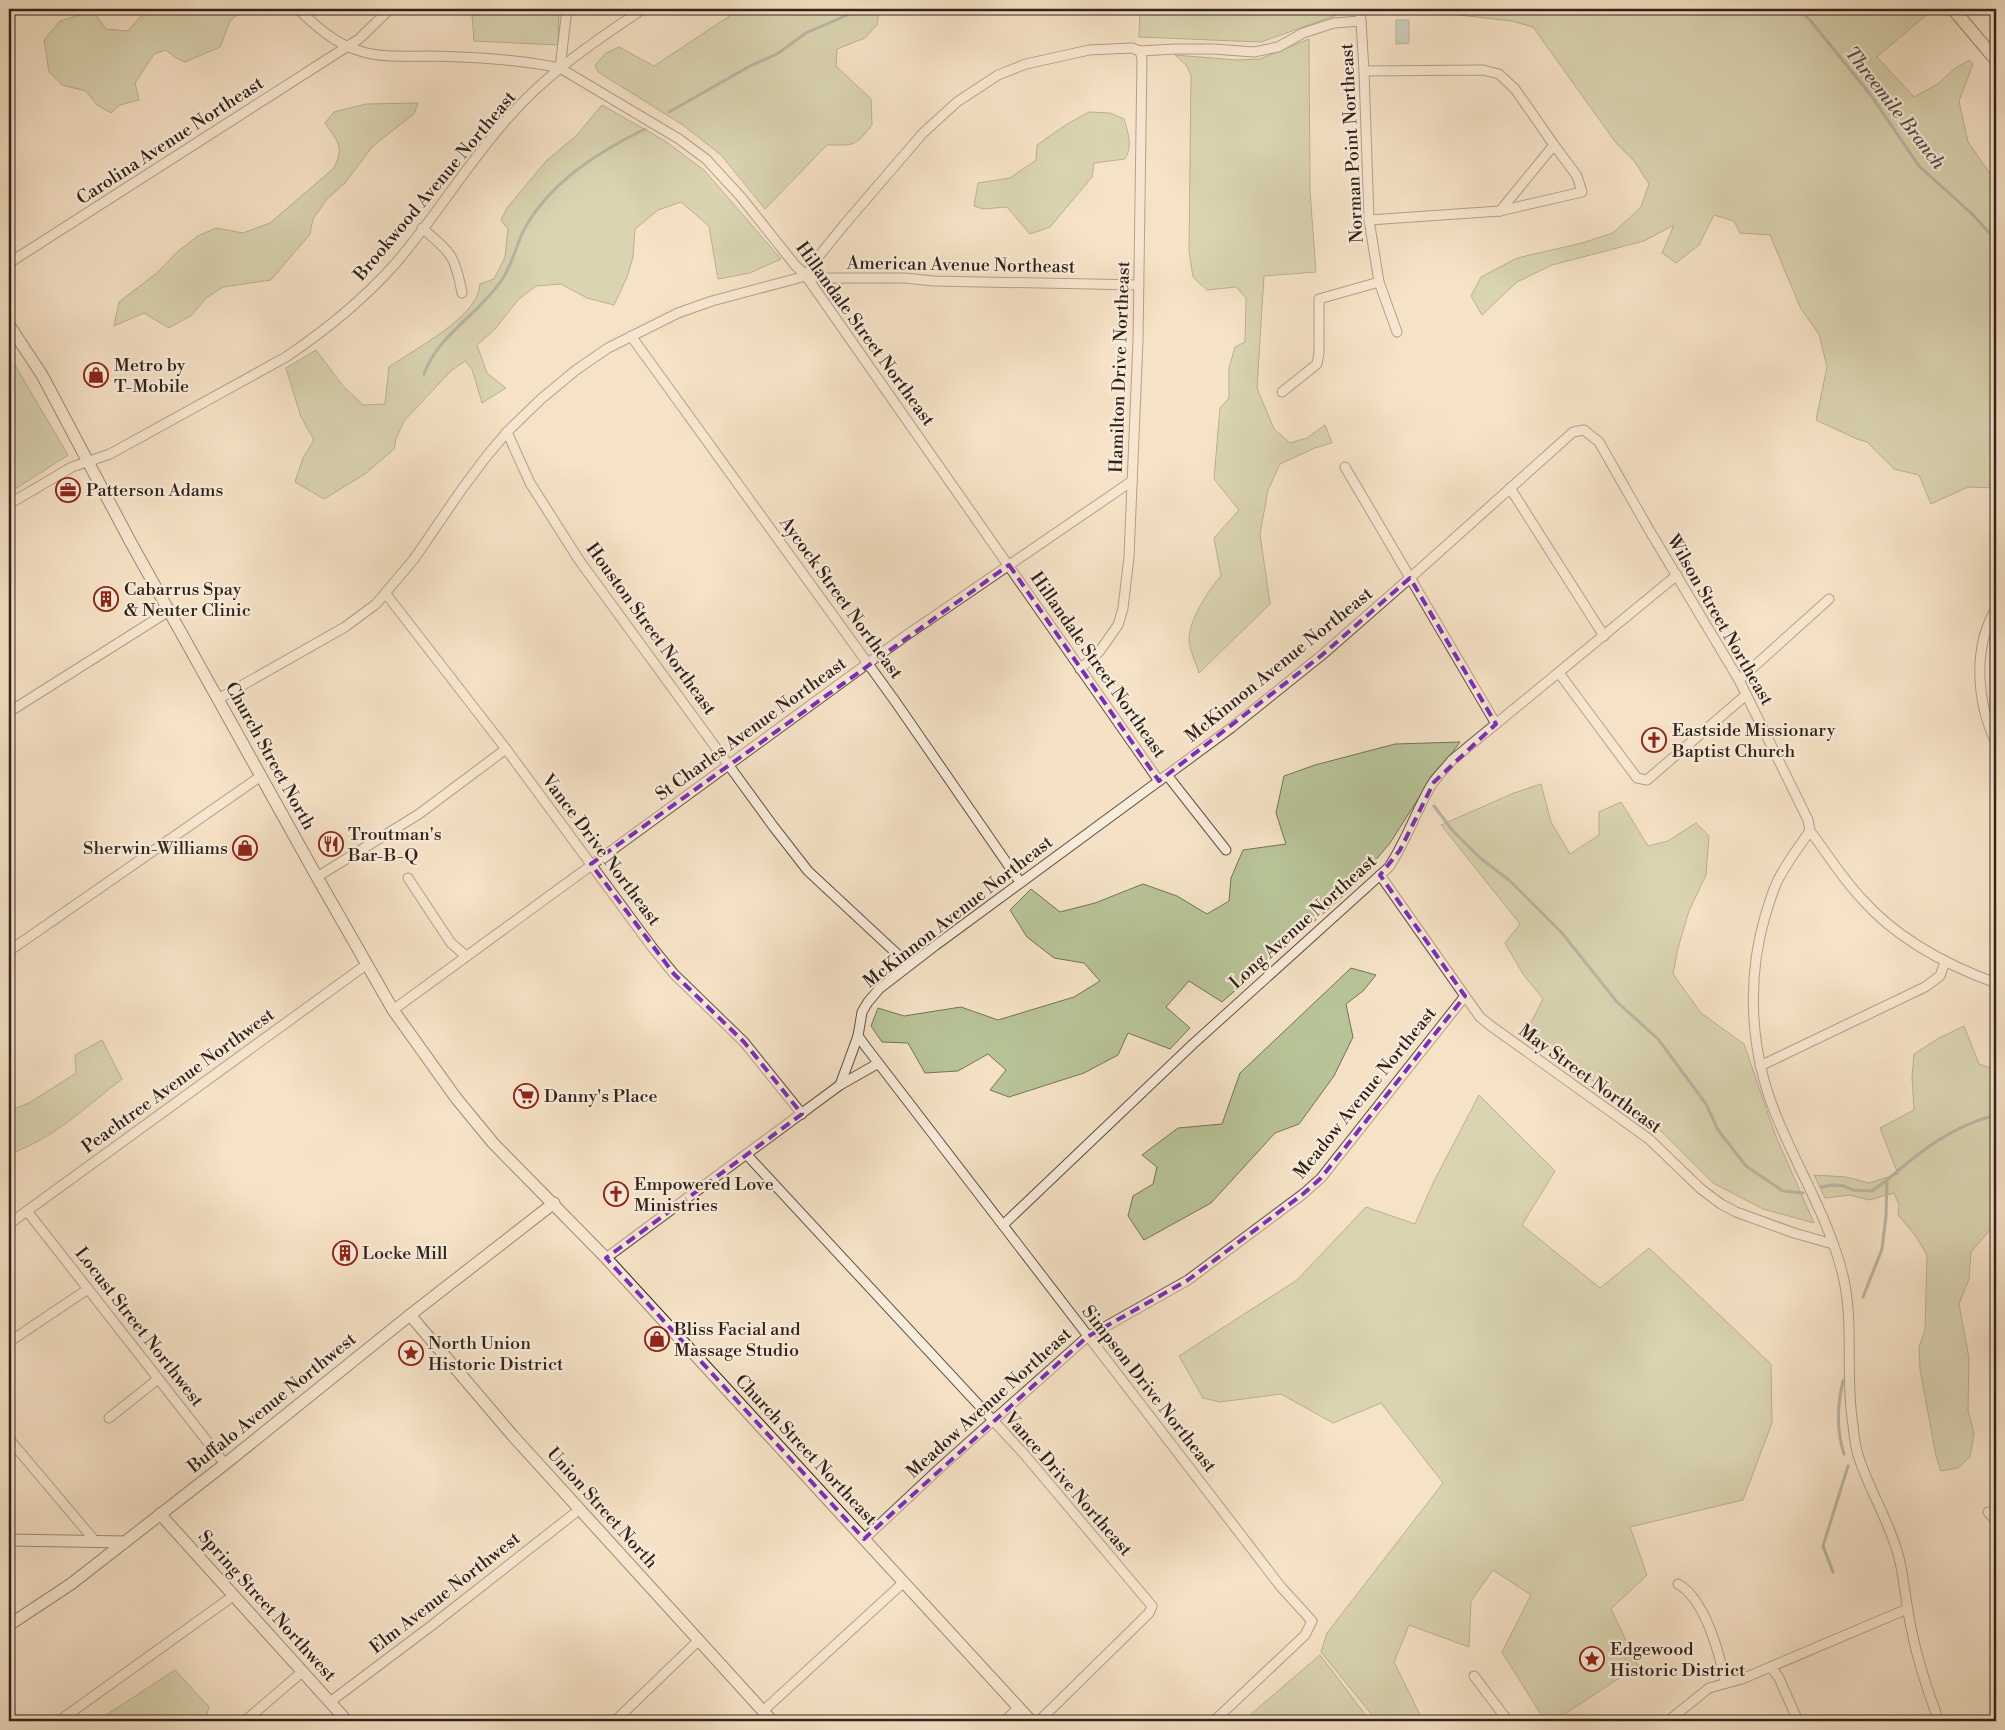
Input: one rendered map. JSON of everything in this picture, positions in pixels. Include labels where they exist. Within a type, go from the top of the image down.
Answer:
[{"type":"main road","points":[[1952,9],[1996,60]]},
{"type":"main road","name":"Church Street North","points":[[9,325],[42,375],[169,611],[393,1010],[456,1098],[493,1143],[554,1204]]},
{"type":"main road","name":"Church Street Northeast","points":[[554,1204],[606,1258],[1031,1721]]},
{"type":"main road","name":"Buffalo Avenue Northwest","points":[[9,1624],[71,1584],[225,1464],[410,1314],[554,1204]]},
{"type":"main road","name":"Union Street North","points":[[410,1314],[513,1436],[772,1721]]},
{"type":"main road","name":"Spring Street Northwest","points":[[160,1514],[347,1721]]},
{"type":"main road","points":[[9,1540],[125,1542]]},
{"type":"street","name":"Hillandale Street Northeast","points":[[298,9],[320,29],[337,41],[360,52],[384,55],[467,57],[542,64],[560,68],[679,139],[706,159],[741,197],[795,265],[806,276],[1009,565],[1158,782]]},
{"type":"street","name":"Carolina Avenue Northeast","points":[[9,263],[348,46],[390,9]]},
{"type":"street","points":[[560,68],[567,9]]},
{"type":"street","name":"Brookwood Avenue Northeast","points":[[9,504],[49,479],[88,461],[110,454],[286,357],[312,339],[365,296],[395,264],[509,116],[560,68],[606,33],[643,9]]},
{"type":"street","name":"Norman Point Northeast","points":[[1359,9],[1364,71],[1369,220],[1379,282],[1397,332]]},
{"type":"street","points":[[806,276],[814,262],[844,225],[923,134],[957,102],[985,82],[1026,64],[1089,50],[1132,48],[1140,51],[1185,49],[1254,52],[1278,47],[1303,33],[1334,23],[1361,21]]},
{"type":"street","name":"Hamilton Drive Northeast","points":[[1080,669],[1099,652],[1112,635],[1123,608],[1129,557],[1139,285],[1142,112],[1142,59],[1140,51]]},
{"type":"street","points":[[1364,71],[1483,70],[1499,74],[1515,88],[1554,146],[1577,176],[1582,192],[1500,211],[1369,220]]},
{"type":"street","points":[[1500,211],[1554,146]]},
{"type":"street","points":[[422,228],[448,250],[457,266],[462,293]]},
{"type":"street","name":"American Avenue Northeast","points":[[218,699],[345,626],[376,604],[414,559],[486,457],[507,432],[541,399],[576,370],[608,348],[678,313],[703,304],[806,276],[825,278],[904,278],[934,281],[1139,285]]},
{"type":"street","points":[[1282,392],[1317,364],[1319,353],[1319,299],[1379,282]]},
{"type":"street","name":"Aycock Street Northeast","points":[[631,336],[868,663],[1020,882]]},
{"type":"street","name":"McKinnon Avenue Northeast","points":[[840,1085],[858,1036],[862,1012],[879,989],[1020,882],[1231,728],[1322,654],[1410,578],[1573,432],[1584,430]]},
{"type":"street","name":"Wilson Street Northeast","points":[[1584,430],[1599,442],[1739,680],[1808,820],[1810,831],[1860,898],[1877,914],[1925,951],[1945,962],[1996,983]]},
{"type":"street","name":"Houston Street Northeast","points":[[507,432],[530,483],[580,560],[808,871],[909,966]]},
{"type":"street","points":[[1345,467],[1496,724]]},
{"type":"street","name":"St Charles Avenue Northeast","points":[[393,1010],[868,663],[1132,481]]},
{"type":"street","points":[[1510,488],[1604,636]]},
{"type":"street","name":"Long Avenue Northeast","points":[[1003,1225],[1193,1044],[1389,867],[1400,850],[1423,800],[1434,782],[1452,760],[1677,574]]},
{"type":"street","name":"Vance Drive Northeast","points":[[386,594],[506,749],[674,974],[744,1042],[802,1114]]},
{"type":"street","points":[[1739,680],[1829,599]]},
{"type":"street","points":[[1996,609],[1987,627],[1981,653],[1980,682],[1983,709],[1996,743]]},
{"type":"street","points":[[9,712],[169,611]]},
{"type":"street","points":[[1559,673],[1637,778],[1647,780],[1746,695]]},
{"type":"street","points":[[317,877],[420,814],[506,749]]},
{"type":"street","points":[[9,951],[261,776]]},
{"type":"street","points":[[1167,776],[1226,850]]},
{"type":"street","points":[[1810,831],[1778,879],[1762,928],[1756,958],[1753,995],[1753,1016],[1760,1066],[1776,1115],[1806,1180],[1832,1244],[1843,1278],[1848,1301],[1852,1422],[1858,1455],[1889,1527],[1903,1577],[1907,1609],[1924,1676],[1939,1721]]},
{"type":"street","name":"May Street Northeast","points":[[1380,875],[1480,1017],[1491,1026],[1649,1140],[1701,1189],[1721,1204],[1736,1212],[1794,1233],[1832,1244]]},
{"type":"street","points":[[408,878],[451,943],[466,956]]},
{"type":"street","points":[[1760,1066],[1925,987],[1940,976],[1945,962]]},
{"type":"street","name":"Peachtree Avenue Northwest","points":[[9,1224],[367,964]]},
{"type":"street","name":"Meadow Avenue Northeast","points":[[864,1539],[1087,1336],[1188,1280],[1309,1189],[1321,1178],[1465,996]]},
{"type":"street","points":[[606,1258],[840,1085],[877,1064],[858,1036]]},
{"type":"street","name":"Simpson Drive Northeast","points":[[877,1064],[1281,1587],[1312,1621],[1305,1635],[1214,1721]]},
{"type":"street","name":"Vance Drive Northeast","points":[[747,1155],[1025,1455],[1152,1606],[1149,1614],[1039,1721]]},
{"type":"street","name":"Locust Street Northwest","points":[[27,1210],[225,1464]]},
{"type":"street","points":[[9,1342],[88,1289]]},
{"type":"street","points":[[109,1418],[158,1379]]},
{"type":"street","points":[[9,1439],[95,1541]]},
{"type":"street","name":"Elm Avenue Northwest","points":[[330,1702],[580,1509]]},
{"type":"street","points":[[1988,1512],[1996,1520]]},
{"type":"street","points":[[763,1711],[904,1582]]},
{"type":"street","points":[[1678,1584],[1691,1594],[1702,1613],[1717,1648],[1726,1683]]},
{"type":"street","points":[[59,1721],[233,1596]]},
{"type":"street","points":[[1668,1721],[1709,1688],[1742,1679],[1907,1609]]},
{"type":"street","points":[[615,1721],[699,1640]]},
{"type":"street","points":[[1771,1666],[1779,1678],[1798,1721]]},
{"type":"street","points":[[245,1721],[302,1672]]},
{"type":"street","points":[[1474,1676],[1508,1721]]},
{"type":"street","points":[[1005,1721],[1019,1707]]},
{"type":"highlighted area","points":[[1009,565],[1159,781],[1322,655],[1410,578],[1496,724],[1434,782],[1400,850],[1380,875],[1465,996],[1321,1178],[1303,1194],[1188,1280],[1087,1337],[864,1539],[606,1258],[802,1114],[744,1042],[674,974],[591,864]]},
{"type":"green space","points":[[244,9],[230,21],[220,47],[185,62],[166,50],[154,54],[135,83],[139,100],[120,105],[111,113],[97,105],[86,91],[62,85],[49,72],[44,40],[60,21],[93,11],[106,29],[128,31],[145,11]]},
{"type":"green space","points":[[468,9],[559,9],[558,45],[474,41],[472,15]]},
{"type":"green space","points":[[740,9],[885,9],[879,12],[877,25],[865,38],[837,49],[836,66],[871,99],[872,125],[854,143],[827,145],[765,209],[721,155],[683,125],[598,72],[595,65],[606,53],[619,47],[654,66]]},
{"type":"green space","points":[[1140,9],[1348,9],[1348,11],[1261,42],[1139,37]]},
{"type":"green space","points":[[1417,9],[1929,9],[1931,11],[1877,57],[1914,97],[1939,83],[1954,69],[1969,60],[1973,64],[1959,101],[1968,142],[1996,182],[1996,488],[1968,487],[1931,504],[1919,475],[1894,469],[1867,442],[1816,420],[1827,367],[1819,334],[1801,309],[1770,235],[1740,233],[1734,221],[1714,215],[1699,245],[1676,263],[1662,253],[1674,225],[1644,241],[1552,265],[1517,282],[1482,315],[1471,296],[1481,277],[1517,258],[1582,243],[1613,233],[1641,207],[1649,184],[1635,162],[1616,143],[1533,27],[1512,21]]},
{"type":"green space","points":[[1309,39],[1310,191],[1316,272],[1264,276],[1257,388],[1274,429],[1290,443],[1307,438],[1325,425],[1332,443],[1315,448],[1280,464],[1268,490],[1260,534],[1270,604],[1199,673],[1190,647],[1190,631],[1200,605],[1221,576],[1214,538],[1239,510],[1214,479],[1220,408],[1229,398],[1229,368],[1235,347],[1245,342],[1246,298],[1236,287],[1207,290],[1193,277],[1189,251],[1191,75],[1186,65],[1175,55],[1236,60],[1260,59]]},
{"type":"green space","points":[[418,103],[414,114],[373,146],[345,183],[327,199],[313,219],[310,234],[271,280],[223,287],[206,298],[192,315],[169,328],[144,313],[114,326],[119,302],[158,272],[177,252],[198,236],[216,228],[243,233],[270,223],[334,168],[339,154],[338,144],[325,123],[334,112],[366,104]]},
{"type":"green space","points":[[602,105],[665,141],[704,170],[781,259],[750,273],[718,279],[709,226],[681,202],[658,210],[635,229],[633,257],[627,277],[614,305],[587,298],[561,284],[536,286],[518,300],[495,329],[477,345],[487,373],[506,388],[482,403],[472,369],[465,361],[451,371],[404,421],[394,449],[365,474],[324,499],[295,482],[303,458],[314,440],[301,417],[286,368],[316,350],[343,386],[363,405],[385,404],[389,367],[429,342],[457,320],[469,308],[477,296],[480,284],[494,279],[505,257],[508,229],[501,220],[507,208],[546,161],[576,136]]},
{"type":"green space","points":[[1089,112],[1110,113],[1124,119],[1129,139],[1129,149],[1125,159],[1094,163],[1092,177],[1050,227],[1030,234],[1007,207],[983,209],[974,206],[978,183],[1010,178],[1036,160],[1037,145],[1067,124]]},
{"type":"green space","points":[[9,355],[68,455],[9,493]]},
{"type":"green space","points":[[1460,742],[1418,799],[1390,843],[1351,889],[1222,1002],[1189,981],[1166,1007],[1190,1028],[1170,1049],[1128,1033],[1118,1055],[1084,1073],[1009,1097],[990,1090],[1006,1070],[988,1054],[958,1071],[925,1073],[908,1043],[882,1042],[871,1026],[878,1008],[904,1016],[961,1007],[998,1020],[1074,997],[1100,981],[1084,963],[1054,958],[1027,937],[1010,910],[1031,889],[1060,912],[1095,903],[1143,884],[1177,896],[1207,914],[1229,901],[1231,878],[1243,850],[1286,844],[1276,813],[1284,776],[1315,765],[1395,744]]},
{"type":"green space","points":[[1541,784],[1551,822],[1570,854],[1599,835],[1599,812],[1621,802],[1648,846],[1668,841],[1696,823],[1709,836],[1706,875],[1689,911],[1678,948],[1673,974],[1701,1013],[1744,1044],[1775,1134],[1814,1223],[1763,1209],[1713,1183],[1659,1129],[1526,1032],[1543,999],[1523,974],[1505,943],[1520,924],[1441,825],[1514,793]]},
{"type":"green space","points":[[1351,968],[1376,975],[1363,991],[1346,1004],[1353,1037],[1334,1076],[1299,1124],[1275,1133],[1211,1203],[1144,1240],[1128,1216],[1133,1196],[1153,1184],[1157,1167],[1142,1155],[1178,1128],[1222,1124],[1240,1073]]},
{"type":"green space","points":[[1964,1026],[1979,1064],[1996,1070],[1996,1223],[1971,1252],[1969,1279],[1959,1304],[1969,1358],[1968,1410],[1974,1434],[1970,1457],[1958,1468],[1941,1471],[1936,1456],[1920,1369],[1919,1347],[1925,1330],[1927,1255],[1915,1235],[1898,1215],[1899,1205],[1894,1193],[1869,1200],[1850,1195],[1825,1198],[1814,1175],[1846,1177],[1869,1183],[1898,1174],[1880,1128],[1914,1110],[1912,1077],[1914,1054],[1939,1038]]},
{"type":"green space","points":[[102,1040],[122,1079],[54,1131],[25,1148],[9,1154],[9,1111],[29,1103],[76,1073],[75,1055]]},
{"type":"green space","points":[[1479,1095],[1555,1171],[1522,1225],[1600,1288],[1649,1248],[1771,1364],[1772,1423],[1743,1500],[1630,1527],[1647,1575],[1611,1609],[1638,1666],[1554,1721],[1545,1721],[1502,1652],[1531,1595],[1493,1570],[1471,1601],[1469,1647],[1409,1625],[1394,1662],[1423,1721],[1377,1721],[1321,1652],[1327,1633],[1443,1483],[1381,1403],[1333,1423],[1281,1394],[1220,1402],[1203,1398],[1179,1356],[1297,1280],[1366,1207],[1415,1224],[1434,1181]]},
{"type":"green space","points":[[1320,1655],[1370,1721],[1243,1721]]},
{"type":"green space","points":[[175,1670],[209,1707],[205,1721],[97,1721]]},
{"type":"water","points":[[1396,20],[1409,20],[1409,43],[1396,44]]},
{"type":"waterway","points":[[669,112],[750,66],[777,54],[806,33],[861,9]]},
{"type":"waterway","name":"Threemile Branch","points":[[1798,9],[1810,20],[1870,94],[1919,166],[1972,214],[1996,240]]},
{"type":"waterway","points":[[424,374],[430,360],[448,336],[492,293],[501,281],[509,268],[526,226],[550,195],[579,168],[611,147],[645,129]]},
{"type":"waterway","points":[[1434,806],[1453,831],[1479,857],[1510,881],[1562,933],[1617,1002],[1658,1039],[1706,1104],[1718,1130],[1746,1166],[1783,1191],[1803,1193]]},
{"type":"waterway","points":[[1863,1297],[1882,1249],[1886,1216],[1887,1180],[1925,1149],[1951,1132],[1996,1115]]},
{"type":"waterway","points":[[1821,1187],[1833,1185],[1844,1186],[1853,1190],[1872,1191],[1887,1180]]},
{"type":"waterway","points":[[1843,1381],[1838,1418],[1844,1454]]},
{"type":"waterway","points":[[1833,1572],[1823,1546],[1848,1466]]},
{"type":"place","name":"Metro by T-Mobile","points":[[96,375]]},
{"type":"place","name":"Patterson Adams","points":[[68,490]]},
{"type":"place","name":"Cabarrus Spay & Neuter Clinic","points":[[106,599]]},
{"type":"place","name":"Eastside Missionary Baptist Church","points":[[1654,740]]},
{"type":"place","name":"Troutman's Bar-B-Q","points":[[331,844]]},
{"type":"place","name":"Sherwin-Williams","points":[[245,848]]},
{"type":"place","name":"Danny's Place","points":[[526,1096]]},
{"type":"place","name":"Empowered Love Ministries","points":[[616,1194]]},
{"type":"place","name":"Locke Mill","points":[[345,1253]]},
{"type":"place","name":"Bliss Facial and Massage Studio","points":[[657,1339]]},
{"type":"place","name":"North Union Historic District","points":[[411,1353]]},
{"type":"place","name":"Edgewood Historic District","points":[[1592,1659]]}]
